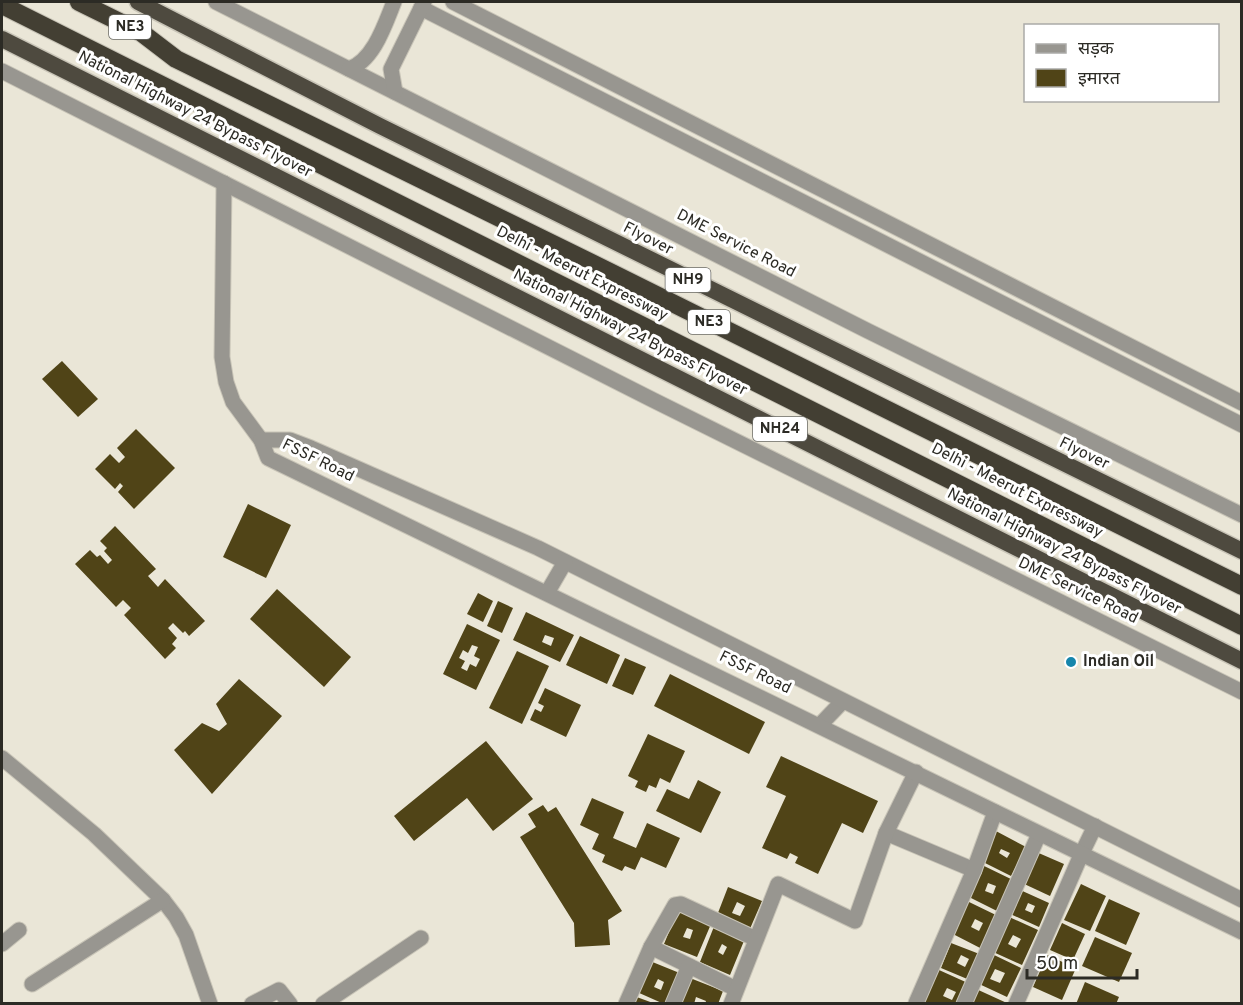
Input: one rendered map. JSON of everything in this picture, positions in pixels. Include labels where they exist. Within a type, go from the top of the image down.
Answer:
[{"type":"highway","name":"Delhi - Meerut Expressway","points":[[79,2],[142,33],[176,59],[1242,586]]},
{"type":"highway","name":"Flyover","points":[[138,2],[400,136],[1242,551]]},
{"type":"highway","name":"Delhi - Meerut Expressway","points":[[2,5],[1242,626]]},
{"type":"highway","name":"National Highway 24 Bypass Flyover","points":[[2,39],[1242,661]]},
{"type":"street","name":"DME Service Road","points":[[216,2],[847,321],[1242,515]]},
{"type":"street","points":[[349,69],[358,66],[366,58],[382,32],[394,2]]},
{"type":"street","points":[[453,2],[1242,403]]},
{"type":"street","points":[[395,92],[391,69],[423,5],[637,117],[1242,425]]},
{"type":"street","name":"DME Service Road","points":[[2,71],[643,395],[1242,692]]},
{"type":"street","points":[[637,117],[645,99]]},
{"type":"street","name":"FSSF Road","points":[[224,183],[222,357],[226,382],[233,402],[261,440],[268,458],[1242,932]]},
{"type":"street","points":[[1173,390],[1181,372]]},
{"type":"street","name":"FSSF Road","points":[[261,440],[290,440],[311,447],[565,562],[1242,900]]},
{"type":"street","points":[[547,592],[565,562]]},
{"type":"street","points":[[820,725],[843,701]]},
{"type":"street","points":[[2,758],[94,834],[163,900],[186,935],[210,1004]]},
{"type":"street","points":[[651,947],[689,966],[733,996],[778,884],[855,921],[886,833],[916,772]]},
{"type":"street","points":[[916,1002],[974,870],[995,812]]},
{"type":"street","points":[[1016,1004],[1095,826]]},
{"type":"street","points":[[886,833],[974,870]]},
{"type":"street","points":[[964,1004],[1039,834]]},
{"type":"street","points":[[32,984],[163,900]]},
{"type":"street","points":[[626,1004],[651,947],[678,904],[756,939]]},
{"type":"street","points":[[2,944],[19,930]]},
{"type":"street","points":[[323,1004],[422,938]]},
{"type":"street","points":[[673,1004],[689,966]]},
{"type":"street","points":[[252,1004],[279,990],[290,1004]]},
{"type":"building","points":[[62,361],[98,399],[78,417],[42,379]]},
{"type":"building","points":[[136,429],[175,468],[134,509],[118,492],[123,486],[120,483],[115,489],[95,469],[110,454],[119,463],[125,457],[117,448]]},
{"type":"building","points":[[248,504],[291,525],[266,578],[223,557]]},
{"type":"building","points":[[115,526],[156,569],[148,576],[158,587],[165,579],[205,621],[189,636],[173,623],[168,628],[177,638],[172,644],[176,648],[165,659],[124,615],[131,608],[123,600],[116,607],[75,564],[90,550],[97,557],[100,555],[108,564],[112,560],[104,551],[107,548],[100,541]]},
{"type":"building","points":[[277,589],[351,657],[324,687],[250,619]]},
{"type":"building","points":[[478,593],[493,601],[483,622],[467,614]]},
{"type":"building","points":[[498,601],[513,608],[502,633],[487,626]]},
{"type":"building","points":[[526,612],[574,635],[560,662],[513,640]],"holes":[[[545,635],[554,638],[551,646],[542,642]]]},
{"type":"building","points":[[467,624],[500,640],[476,690],[443,674]],"holes":[[[472,645],[478,647],[474,656],[480,659],[476,667],[470,664],[467,671],[461,668],[465,661],[459,658],[463,650],[468,653]]]},
{"type":"building","points":[[580,636],[620,655],[607,684],[566,665]]},
{"type":"building","points":[[517,651],[549,666],[522,724],[489,708]]},
{"type":"building","points":[[625,658],[646,667],[633,695],[612,686]]},
{"type":"building","points":[[670,674],[765,722],[749,754],[654,706]]},
{"type":"building","points":[[239,679],[282,716],[212,794],[174,750],[202,723],[219,731],[227,724],[216,704]]},
{"type":"building","points":[[545,688],[581,705],[566,737],[530,720],[535,709],[541,712],[544,706],[538,703]]},
{"type":"building","points":[[648,734],[685,751],[670,783],[660,778],[656,788],[649,785],[646,792],[635,787],[638,781],[628,776]]},
{"type":"building","points":[[486,741],[533,799],[493,831],[467,798],[414,841],[394,816]]},
{"type":"building","points":[[781,756],[878,801],[863,833],[842,823],[818,874],[795,863],[798,857],[790,853],[787,859],[762,848],[786,796],[766,787]]},
{"type":"building","points":[[698,780],[721,792],[701,833],[656,811],[667,789],[689,799]]},
{"type":"building","points":[[592,798],[624,812],[613,838],[636,848],[647,823],[680,838],[666,868],[641,857],[635,870],[625,866],[622,871],[602,862],[605,855],[592,849],[599,834],[580,825]]},
{"type":"building","points":[[543,805],[548,812],[556,807],[622,911],[608,920],[610,945],[575,947],[574,923],[520,837],[536,827],[528,814]]},
{"type":"building","points":[[994,830],[1026,847],[1011,876],[979,860]],"holes":[[[1001,849],[1010,853],[1007,858],[999,853]]]},
{"type":"building","points":[[1034,851],[1064,864],[1050,896],[1020,882]]},
{"type":"building","points":[[980,864],[1015,881],[999,912],[965,895]],"holes":[[[988,883],[996,886],[993,894],[985,891]]]},
{"type":"building","points":[[1081,884],[1106,896],[1090,931],[1064,920]]},
{"type":"building","points":[[728,887],[762,901],[749,931],[716,918]],"holes":[[[737,902],[745,906],[740,916],[732,913]]]},
{"type":"building","points":[[1018,889],[1049,903],[1039,927],[1008,913]],"holes":[[[1028,903],[1035,906],[1032,913],[1025,910]]]},
{"type":"building","points":[[1109,899],[1140,913],[1126,945],[1095,931]]},
{"type":"building","points":[[967,901],[1000,917],[984,950],[951,933]],"holes":[[[975,919],[983,923],[979,931],[971,927]]]},
{"type":"building","points":[[678,910],[711,924],[697,957],[664,944]],"holes":[[[687,928],[693,930],[690,939],[683,937]]]},
{"type":"building","points":[[1007,916],[1038,930],[1022,965],[991,951]],"holes":[[[1013,935],[1021,939],[1016,948],[1008,944]]]},
{"type":"building","points":[[1062,923],[1085,934],[1073,960],[1050,950]]},
{"type":"building","points":[[715,924],[746,936],[730,975],[700,962]],"holes":[[[722,944],[727,947],[723,955],[718,952]]]},
{"type":"building","points":[[1095,937],[1132,953],[1119,982],[1082,966]]},
{"type":"building","points":[[951,943],[982,955],[972,981],[941,968]],"holes":[[[961,955],[969,959],[965,967],[957,963]]]},
{"type":"building","points":[[992,954],[1021,968],[1007,997],[977,983]],"holes":[[[995,969],[1005,973],[1000,983],[990,979]]]},
{"type":"building","points":[[1047,955],[1076,968],[1062,1000],[1033,987]]},
{"type":"building","points":[[650,961],[682,974],[670,1004],[664,1004],[637,992]],"holes":[[[658,979],[664,982],[661,990],[654,987]]]},
{"type":"building","points":[[939,970],[970,984],[961,1004],[924,1003]],"holes":[[[947,988],[956,992],[952,1000],[943,996]]]},
{"type":"building","points":[[690,978],[723,991],[718,1004],[705,1004],[706,1001],[696,997],[694,1004],[679,1004]]},
{"type":"building","points":[[1085,982],[1119,997],[1116,1004],[1076,1004]]},
{"type":"building","points":[[974,988],[1009,1004],[967,1004]]},
{"type":"building","points":[[634,996],[653,1003],[653,1004],[631,1004]]},
{"type":"place","name":"Indian Oil","points":[[1071,662]]}]
